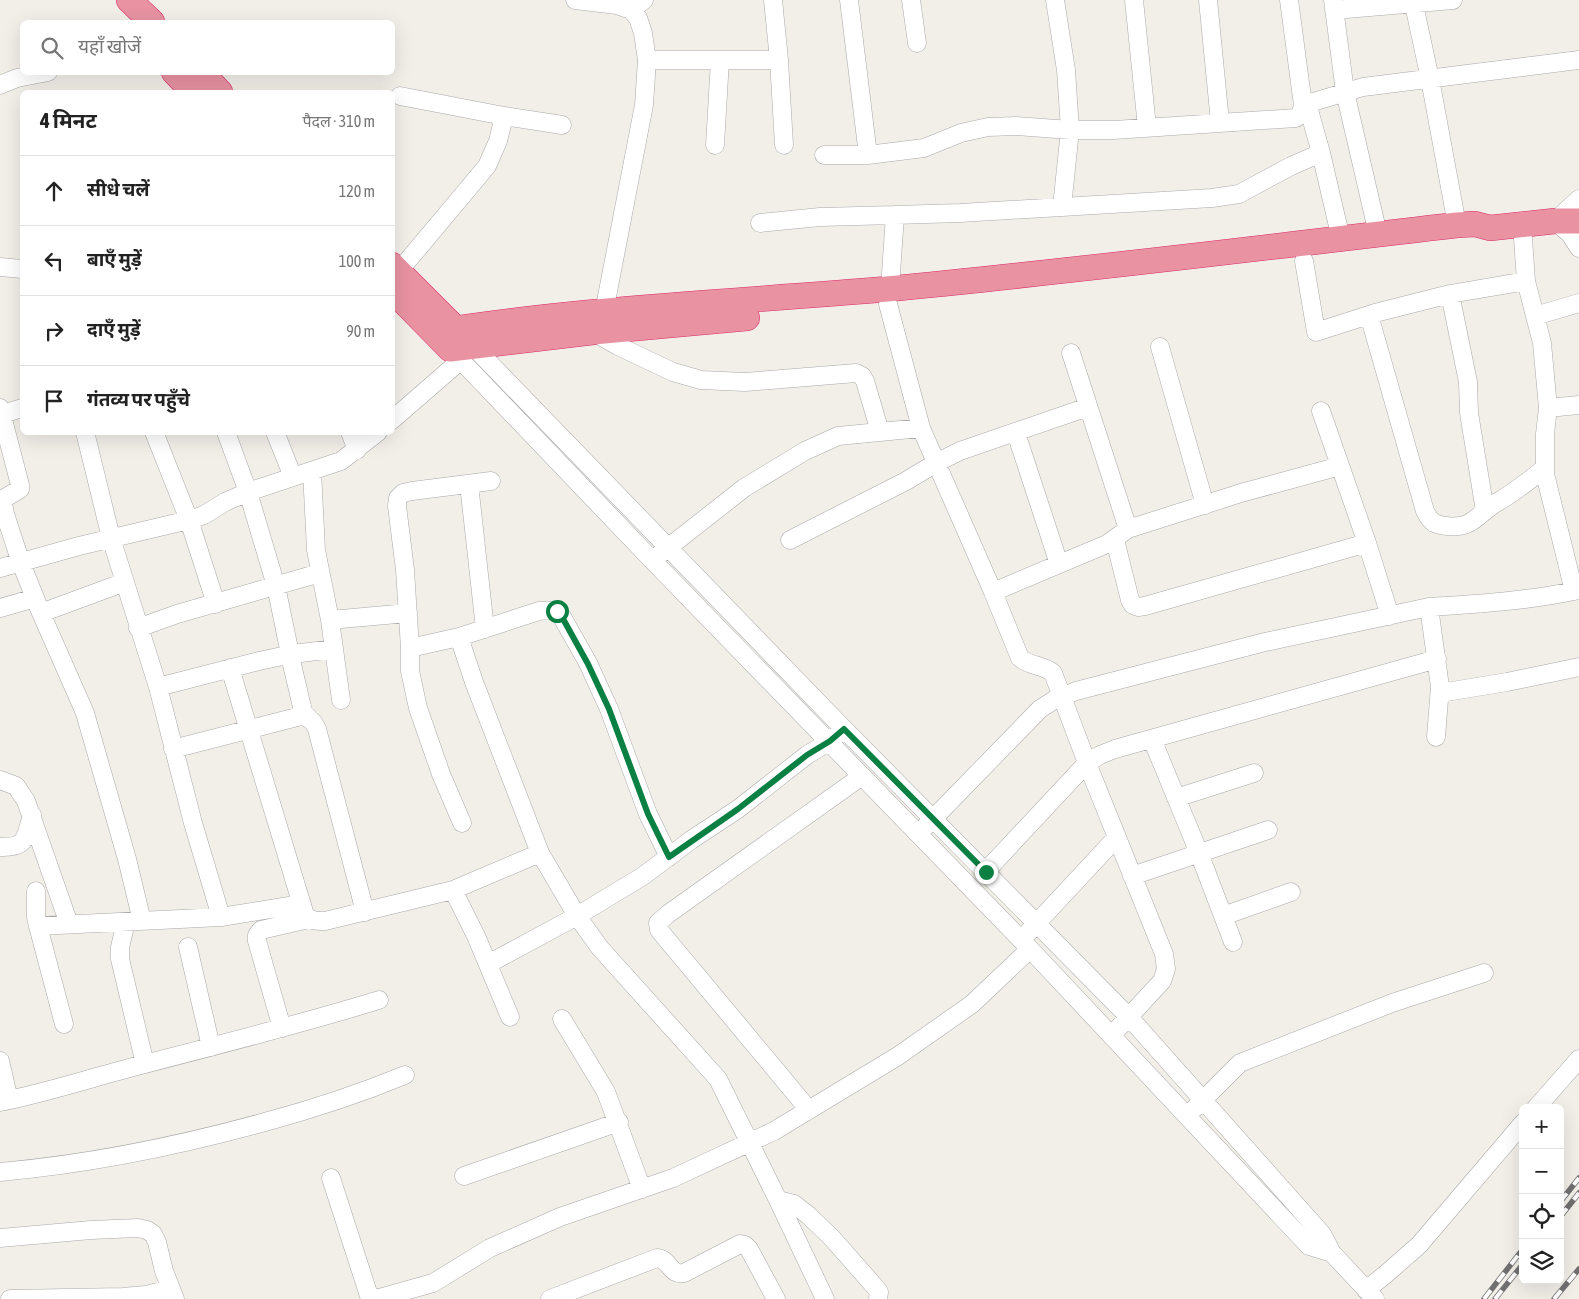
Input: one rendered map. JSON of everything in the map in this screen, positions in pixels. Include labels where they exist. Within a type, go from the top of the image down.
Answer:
[{"type":"highway","points":[[114,0],[118,11],[125,20]]},
{"type":"highway","points":[[129,0],[150,20]]},
{"type":"highway","points":[[177,75],[191,90]]},
{"type":"highway","points":[[204,75],[218,90]]},
{"type":"highway","points":[[889,296],[1457,225],[1475,224],[1490,228],[1567,221]]},
{"type":"highway","points":[[395,276],[455,343],[599,322],[1304,261],[1477,237],[1490,228]]},
{"type":"street","points":[[575,0],[617,5],[638,5],[638,18],[643,33],[647,60],[644,105],[599,322],[618,346],[673,372],[702,380],[745,382],[856,373],[862,376],[865,381],[880,432]]},
{"type":"street","points":[[773,0],[784,145]]},
{"type":"street","points":[[849,0],[868,155]]},
{"type":"street","points":[[911,0],[917,44]]},
{"type":"street","points":[[1055,0],[1066,70],[1070,130],[1062,208]]},
{"type":"street","points":[[1134,0],[1147,127]]},
{"type":"street","points":[[1208,0],[1220,122]]},
{"type":"street","points":[[1289,0],[1305,104],[1321,153],[1341,239]]},
{"type":"street","points":[[1378,234],[1345,92],[1334,5],[1454,0]]},
{"type":"street","points":[[1414,2],[1457,225]]},
{"type":"street","points":[[647,60],[779,60]]},
{"type":"street","points":[[714,145],[720,60]]},
{"type":"street","points":[[824,154],[868,155],[924,148],[961,133],[988,127],[1016,126],[1070,130],[1114,130],[1296,118],[1301,113],[1305,104],[1363,87],[1579,60]]},
{"type":"street","points":[[0,84],[33,75]]},
{"type":"street","points":[[400,96],[562,125]]},
{"type":"street","points":[[395,276],[487,166],[498,141],[504,116]]},
{"type":"street","points":[[760,222],[820,217],[1062,208],[1212,198],[1239,194],[1291,166],[1321,153]]},
{"type":"street","points":[[1579,200],[1567,221],[1570,234],[1579,248]]},
{"type":"street","points":[[895,215],[889,296],[921,428],[1020,658],[1027,664],[1046,667],[1053,673],[1116,837],[1164,954],[1166,968],[1162,981],[1112,1035]]},
{"type":"street","points":[[918,834],[1040,709],[1062,696],[1265,642],[1429,607],[1492,603],[1551,596],[1576,590],[1545,474],[1545,434],[1548,408],[1542,343],[1526,281],[1522,224]]},
{"type":"street","points":[[1304,261],[1316,332],[1369,315],[1450,294],[1526,281]]},
{"type":"street","points":[[0,268],[20,269]]},
{"type":"street","points":[[1450,294],[1468,382],[1470,413],[1485,511]]},
{"type":"street","points":[[1535,316],[1579,303]]},
{"type":"street","points":[[1369,315],[1428,517],[1434,522],[1445,526],[1463,526],[1507,498],[1545,468]]},
{"type":"street","points":[[395,416],[455,343]]},
{"type":"street","points":[[455,343],[668,548],[844,729],[1038,922],[1129,1016],[1322,1234],[1332,1253],[1370,1294],[1420,1245],[1519,1128]]},
{"type":"street","points":[[455,343],[652,560],[830,741],[1112,1035],[1309,1246],[1332,1253]]},
{"type":"street","points":[[1160,347],[1205,504]]},
{"type":"street","points":[[1071,353],[1088,407],[1122,535],[1132,605],[1138,607],[1145,606],[1367,543]]},
{"type":"street","points":[[1548,408],[1579,405]]},
{"type":"street","points":[[790,540],[906,481],[936,462],[960,451],[1088,407]]},
{"type":"street","points":[[20,408],[1,412],[20,485],[20,489],[4,498],[4,503],[21,562],[85,713],[127,859],[134,921],[120,947],[120,960],[145,1064]]},
{"type":"street","points":[[1321,411],[1390,616]]},
{"type":"street","points":[[652,560],[744,488],[805,450],[838,436],[921,428]]},
{"type":"street","points":[[1016,433],[1059,564]]},
{"type":"street","points":[[86,435],[111,538],[158,687],[193,823],[221,917]]},
{"type":"street","points":[[155,435],[188,520],[216,604]]},
{"type":"street","points":[[227,435],[248,492],[276,586],[302,707],[304,714],[312,721],[317,730],[366,912]]},
{"type":"street","points":[[276,435],[293,477]]},
{"type":"street","points":[[351,435],[357,450]]},
{"type":"street","points":[[0,568],[79,546],[188,520],[248,492],[341,461],[374,435]]},
{"type":"street","points":[[993,592],[1122,535],[1205,504],[1340,466]]},
{"type":"street","points":[[312,471],[315,541],[330,620],[341,700]]},
{"type":"street","points":[[462,824],[441,774],[418,708],[410,671],[405,570],[397,506],[398,498],[402,493],[491,482]]},
{"type":"street","points":[[469,484],[485,629]]},
{"type":"street","points":[[138,628],[177,614],[320,573]]},
{"type":"street","points":[[0,608],[38,605],[125,582]]},
{"type":"street","points":[[1429,607],[1438,659],[1440,692],[1436,737]]},
{"type":"street","points":[[410,648],[460,637],[539,611],[557,611],[588,664],[609,709],[648,814],[669,857]]},
{"type":"street","points":[[330,620],[408,614]]},
{"type":"street","points":[[460,637],[474,682],[540,853],[577,916],[600,948],[718,1079],[825,1299]]},
{"type":"street","points":[[158,687],[291,654],[334,649]]},
{"type":"street","points":[[986,872],[1087,763],[1100,755],[1438,659]]},
{"type":"street","points":[[1440,692],[1507,682],[1579,667]]},
{"type":"street","points":[[230,668],[306,911],[315,921],[325,921],[366,912],[453,890],[540,853]]},
{"type":"street","points":[[173,749],[301,716],[308,717]]},
{"type":"street","points":[[488,964],[577,916],[644,876],[738,809],[807,755],[830,741],[844,729]]},
{"type":"street","points":[[1152,739],[1233,942]]},
{"type":"street","points":[[1176,798],[1254,773]]},
{"type":"street","points":[[809,1110],[659,930],[658,923],[862,776]]},
{"type":"street","points":[[0,780],[16,786],[26,801],[69,924]]},
{"type":"street","points":[[0,847],[18,846],[24,841],[32,814]]},
{"type":"street","points":[[1132,876],[1268,830]]},
{"type":"street","points":[[376,1299],[433,1283],[490,1248],[560,1217],[672,1178],[774,1131],[898,1056],[972,1004],[1025,945],[1038,922],[1116,837]]},
{"type":"street","points":[[453,890],[488,964],[510,1017]]},
{"type":"street","points":[[36,891],[36,917],[64,1024]]},
{"type":"street","points":[[1223,916],[1291,892]]},
{"type":"street","points":[[38,926],[306,911]]},
{"type":"street","points":[[282,1028],[257,941],[257,935],[261,930],[306,911]]},
{"type":"street","points":[[188,947],[211,1048]]},
{"type":"street","points":[[1188,1116],[1240,1063],[1392,1003],[1484,973]]},
{"type":"street","points":[[0,1061],[5,1101],[44,1093],[92,1078],[211,1048],[379,1000]]},
{"type":"street","points":[[562,1019],[606,1092],[619,1122],[642,1189]]},
{"type":"street","points":[[1540,1104],[1579,1059]]},
{"type":"street","points":[[0,1172],[98,1160],[236,1130],[332,1103],[405,1075]]},
{"type":"street","points":[[464,1176],[619,1122]]},
{"type":"street","points":[[331,1178],[370,1299]]},
{"type":"street","points":[[778,1200],[794,1204],[832,1238],[876,1288],[878,1299]]},
{"type":"street","points":[[0,1238],[91,1230],[138,1228],[147,1230],[152,1234],[156,1242],[172,1294],[146,1297],[13,1299]]},
{"type":"street","points":[[550,1299],[657,1258],[666,1261],[674,1272],[684,1273],[740,1244],[750,1249],[776,1299]]},
{"type":"railway","points":[[1564,1197],[1579,1178]]},
{"type":"railway","points":[[1564,1212],[1579,1193]]},
{"type":"railway","points":[[1484,1299],[1519,1254]]},
{"type":"railway","points":[[1495,1299],[1519,1269]]},
{"type":"railway","points":[[1554,1299],[1579,1269]]},
{"type":"route","points":[[557,611],[588,664],[609,709],[648,814],[669,857],[738,809],[807,755],[830,741],[844,729],[986,872]]}]
